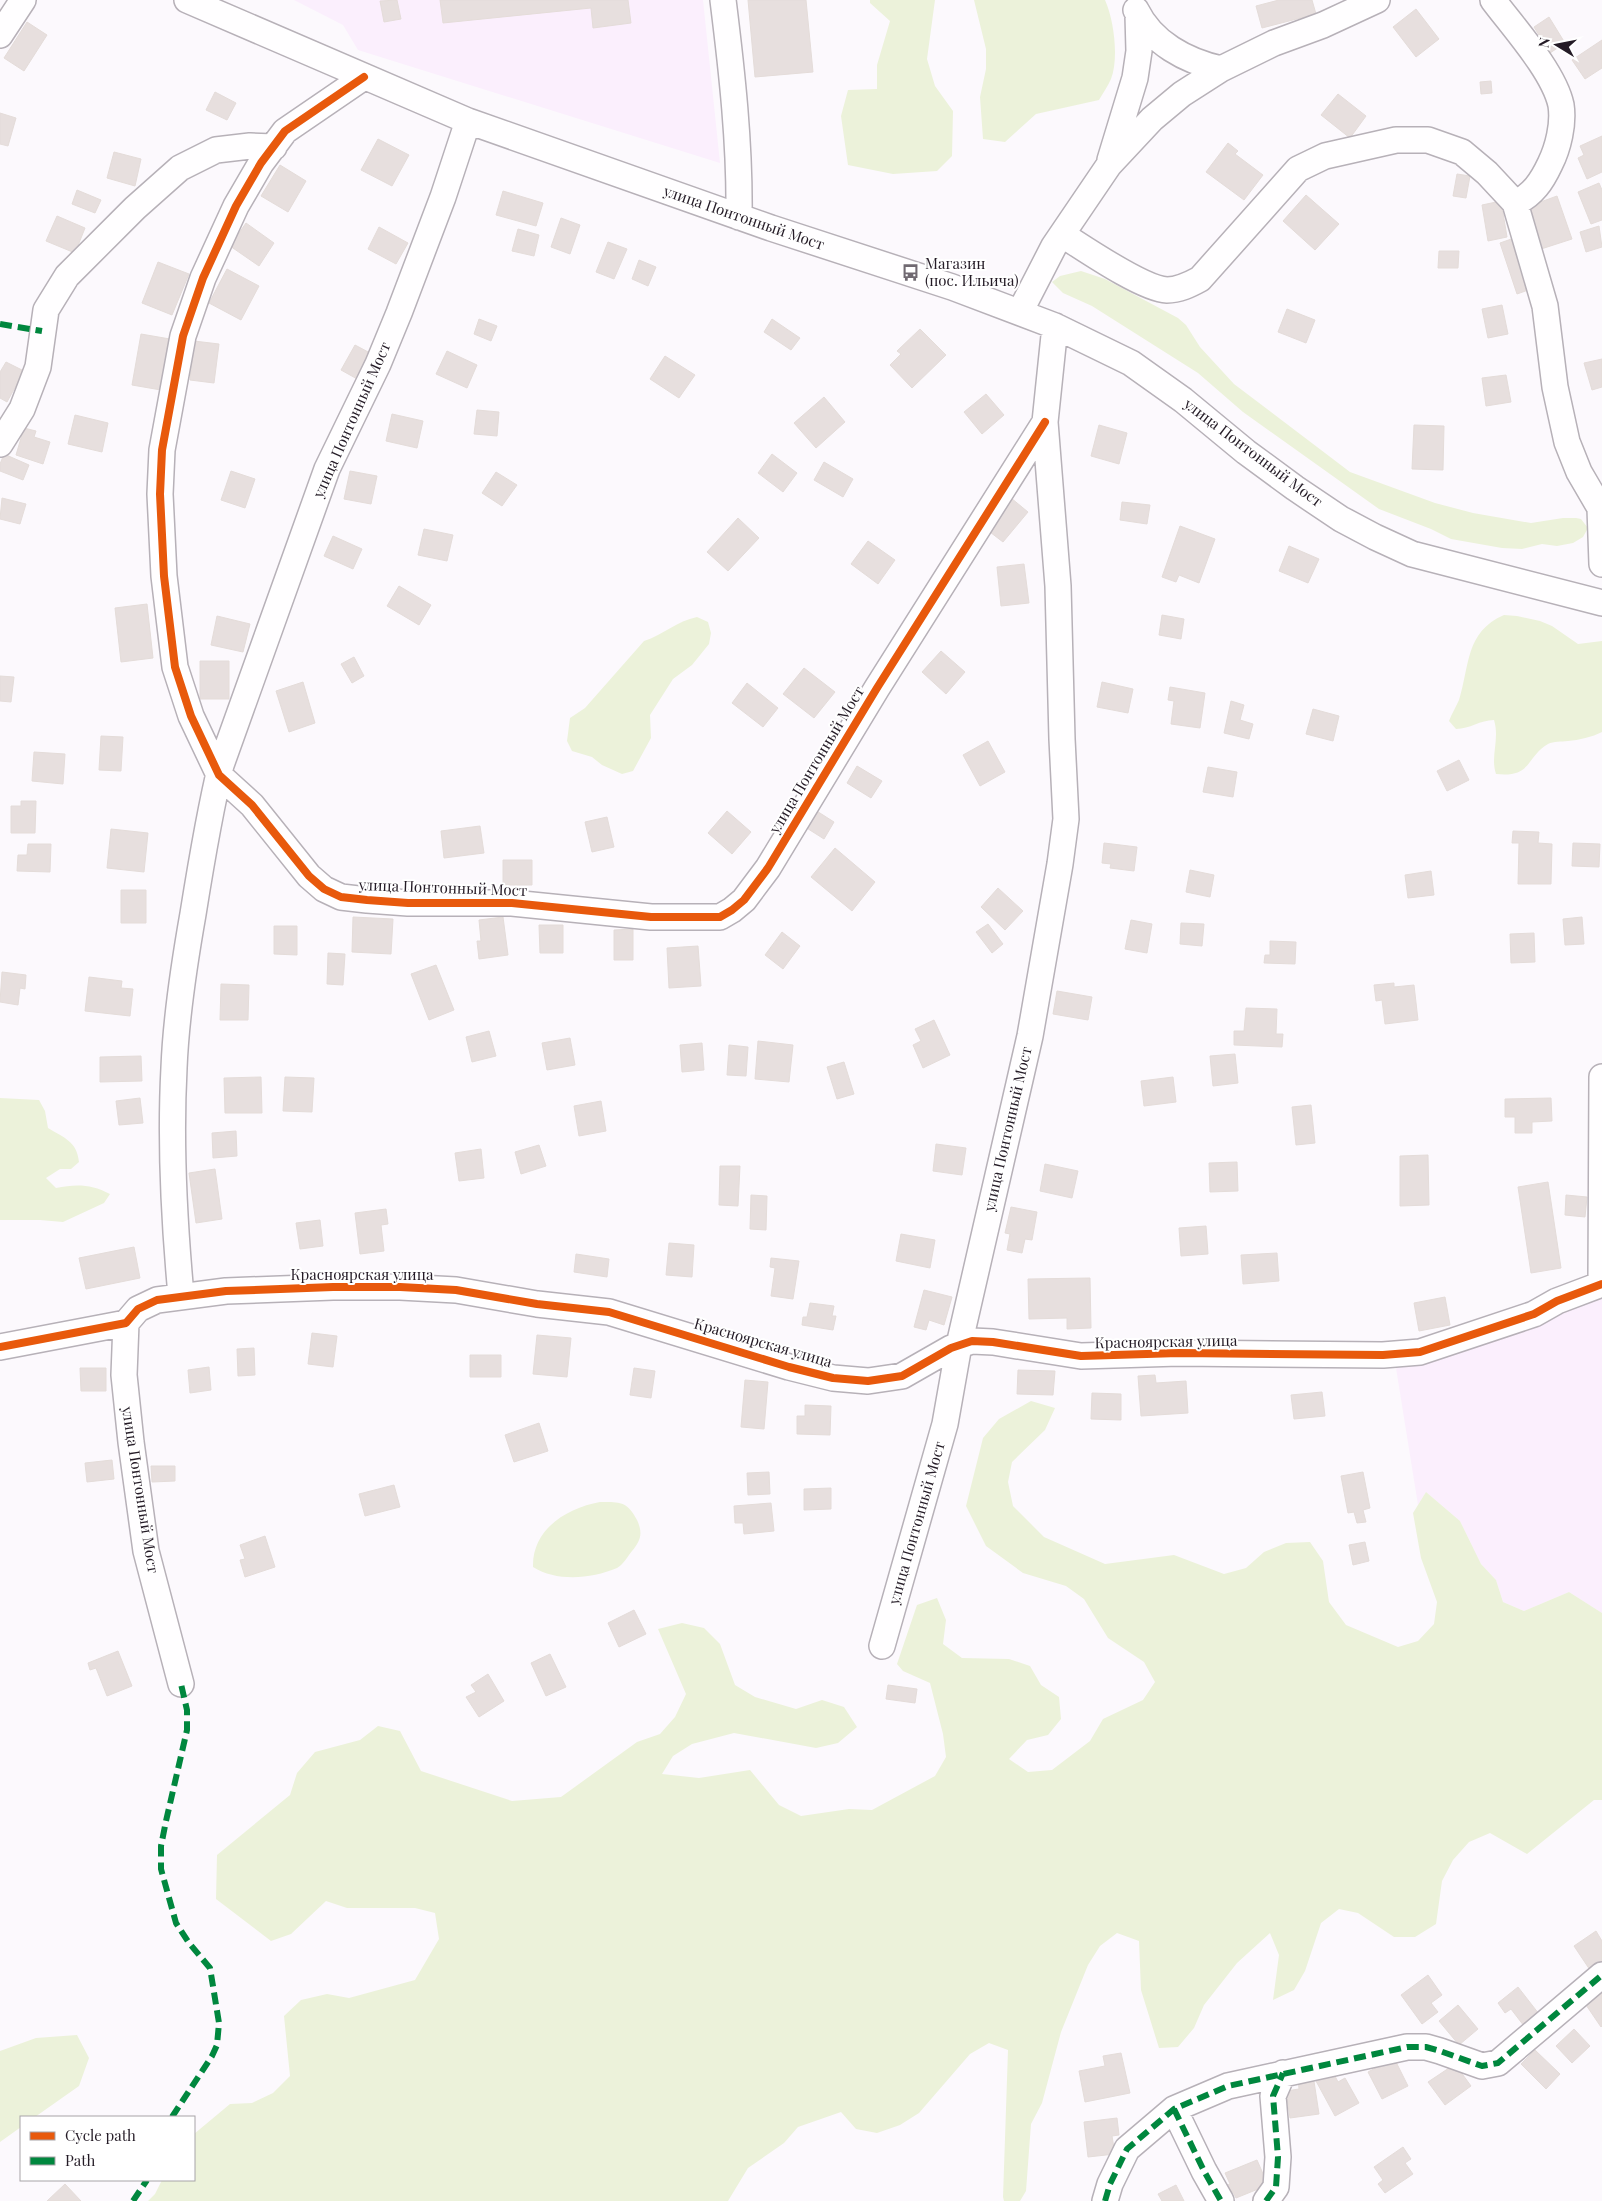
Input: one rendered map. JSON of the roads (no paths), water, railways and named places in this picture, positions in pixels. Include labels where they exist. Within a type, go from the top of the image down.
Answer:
[{"type":"street","points":[[0,35],[23,0]]},
{"type":"street","name":"улица Понтонный Мост","points":[[187,0],[468,122],[739,217],[952,287],[1055,326],[1131,363],[1183,400],[1246,452],[1295,488],[1341,518],[1375,537],[1412,554],[1602,603]]},
{"type":"street","points":[[723,0],[738,155],[739,217]]},
{"type":"street","points":[[1020,312],[1054,246],[1109,165],[1152,119],[1182,94],[1221,69],[1274,43],[1323,25],[1377,0]]},
{"type":"street","points":[[1493,0],[1554,83],[1561,106],[1560,131],[1556,153],[1536,189],[1526,198],[1515,203]]},
{"type":"street","points":[[1134,8],[1171,50],[1186,58],[1221,69]]},
{"type":"street","points":[[1109,165],[1135,78],[1140,51],[1134,8]]},
{"type":"street","name":"улица Понтонный Мост","points":[[364,77],[285,131],[261,163],[236,206],[203,278],[182,336],[162,450],[160,494],[164,576],[175,667],[190,716],[219,775],[252,805],[309,876],[324,889],[341,897],[408,903],[512,903],[651,917],[720,917],[732,910],[744,900],[768,868],[877,688],[1045,422]]},
{"type":"street","name":"улица Понтонный Мост","points":[[181,1295],[175,1234],[175,1054],[185,961],[209,814],[219,775],[327,469],[378,364],[399,313],[443,197],[468,122]]},
{"type":"street","points":[[1063,235],[1130,277],[1164,290],[1182,288],[1200,279],[1298,169],[1325,156],[1396,140],[1428,140],[1462,152],[1487,173],[1515,203],[1546,306],[1555,387],[1567,442],[1579,472],[1601,506],[1602,564]]},
{"type":"street","points":[[0,444],[22,409],[38,367],[46,310],[67,276],[135,208],[180,168],[216,150],[250,146],[274,147]]},
{"type":"street","name":"улица Понтонный Мост","points":[[882,1646],[945,1424],[959,1345],[1030,1036],[1066,819],[1058,586],[1045,422],[1055,326]]},
{"type":"street","points":[[1601,1284],[1602,1077]]},
{"type":"street","name":"Красноярская улица","points":[[126,1323],[138,1309],[157,1300],[181,1295],[226,1291],[333,1287],[400,1287],[456,1290],[537,1304],[609,1312],[789,1367],[833,1378],[868,1381],[902,1376],[959,1345],[972,1341],[994,1342],[1081,1356],[1179,1353],[1383,1355],[1420,1352],[1534,1314],[1557,1301],[1601,1284]]},
{"type":"street","points":[[0,1348],[126,1323]]},
{"type":"street","name":"улица Понтонный Мост","points":[[126,1323],[124,1375],[146,1551],[181,1684]]},
{"type":"street","points":[[1105,2201],[1110,2184],[1127,2149],[1174,2109],[1228,2086],[1407,2047],[1426,2047],[1482,2066],[1498,2063],[1602,1975]]},
{"type":"street","points":[[1266,2201],[1276,2187],[1278,2157],[1273,2096],[1283,2073]]},
{"type":"street","points":[[1174,2109],[1204,2170],[1222,2201]]},
{"type":"place","name":"Магазин (пос. Ильича)","points":[[911,273]]}]
